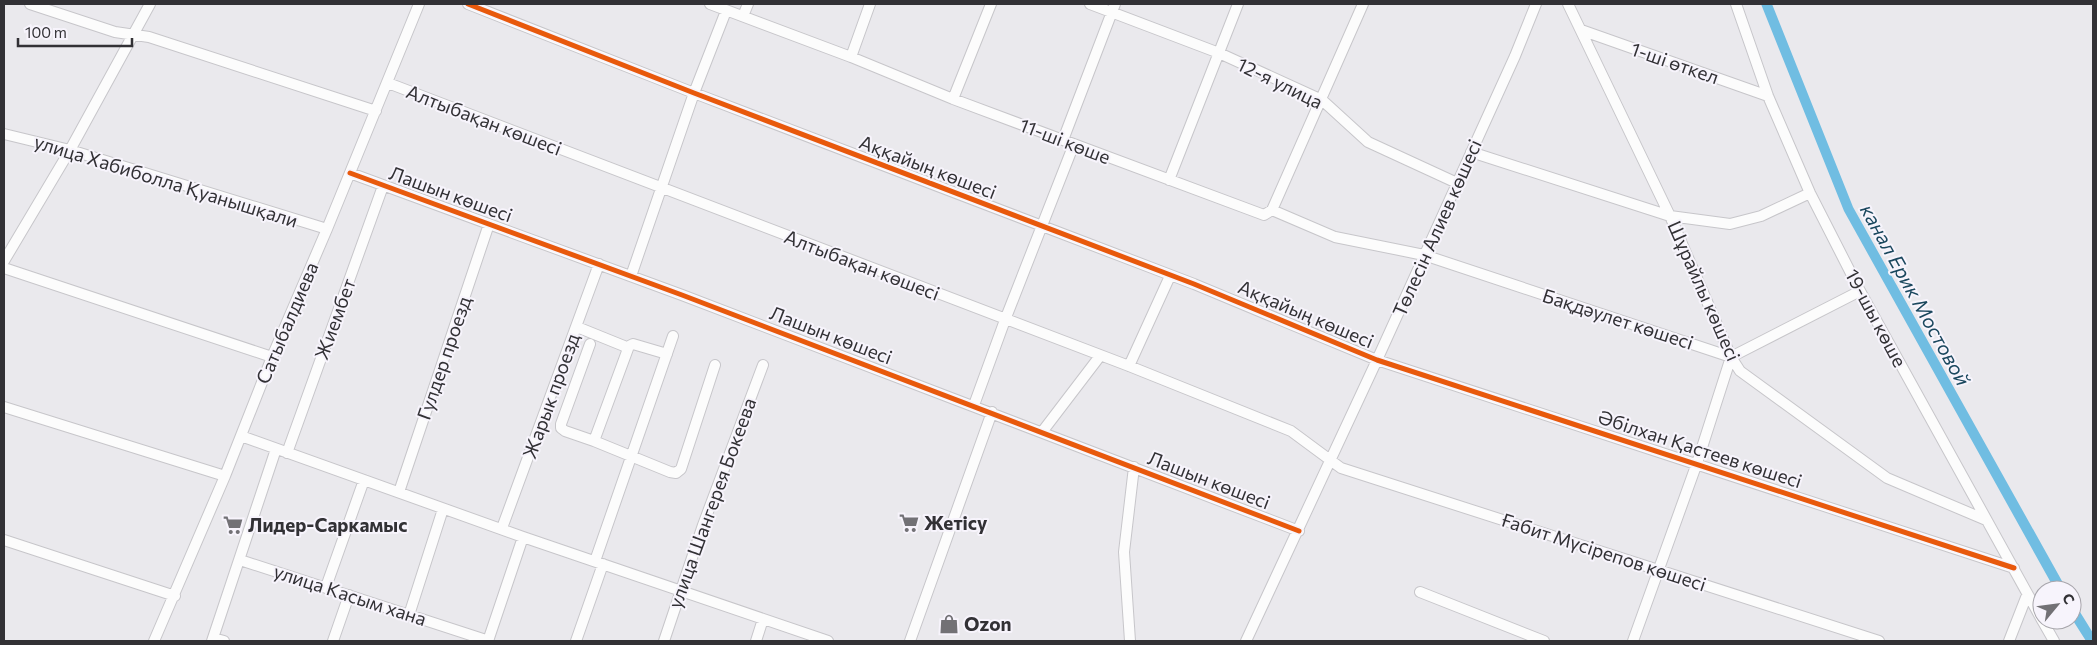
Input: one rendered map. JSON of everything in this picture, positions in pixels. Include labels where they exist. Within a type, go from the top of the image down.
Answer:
[{"type":"street","points":[[30,4],[132,36],[149,37],[376,111]]},
{"type":"street","points":[[4,260],[70,150],[150,4]]},
{"type":"street","name":"Сатыбалдиева","points":[[154,641],[175,596],[225,476],[272,357],[388,83],[419,4]]},
{"type":"street","name":"Аққайың көшесі","points":[[468,4],[1170,276],[1377,360]]},
{"type":"street","name":"11-ші көше","points":[[710,4],[851,57],[953,99],[1264,215],[1272,210],[1335,237],[1424,255]]},
{"type":"street","points":[[743,16],[748,4]]},
{"type":"street","points":[[851,57],[870,4]]},
{"type":"street","points":[[953,99],[991,4]]},
{"type":"street","name":"12-я улица","points":[[1090,4],[1113,8],[1219,53],[1322,100],[1368,142],[1457,183]]},
{"type":"street","points":[[1169,180],[1238,4]]},
{"type":"street","points":[[1272,210],[1363,4]]},
{"type":"street","name":"Төлесін Алиев көшесі","points":[[1249,641],[1471,152],[1536,4]]},
{"type":"street","name":"Шұрайлы көшесі","points":[[1568,4],[1670,216],[1731,357],[1740,371],[1887,478],[1986,520]]},
{"type":"street","name":"19-шы көше","points":[[1736,4],[1768,96],[1810,193],[1860,291],[2032,603]]},
{"type":"street","points":[[1063,140],[1113,8]]},
{"type":"street","points":[[631,276],[694,93],[726,11]]},
{"type":"street","name":"1-шi өткел","points":[[1581,30],[1768,96]]},
{"type":"street","name":"Алтыбақан көшесі","points":[[388,83],[1129,366],[1292,431],[1330,459]]},
{"type":"street","name":"улица Хабиболла Қуанышқали","points":[[4,134],[70,150],[327,229]]},
{"type":"street","points":[[974,405],[1074,144]]},
{"type":"street","points":[[1471,152],[1670,216],[1730,224],[1761,216],[1810,193]]},
{"type":"street","name":"Лашын көшесі","points":[[350,173],[600,264],[974,405],[1299,531]]},
{"type":"street","name":"Жиембет","points":[[287,453],[383,186]]},
{"type":"street","name":"Гулдер проезд","points":[[400,492],[490,224]]},
{"type":"street","name":"Бақдәулет көшесi","points":[[1424,255],[1731,357]]},
{"type":"street","name":"Жарык проезд","points":[[502,528],[600,264]]},
{"type":"street","points":[[4,268],[272,357]]},
{"type":"street","points":[[1129,366],[1170,276]]},
{"type":"street","points":[[1633,641],[1661,570],[1731,357],[1860,291]]},
{"type":"street","points":[[577,327],[624,346],[627,349]]},
{"type":"street","points":[[576,641],[631,456],[673,336]]},
{"type":"street","points":[[590,344],[561,428],[670,472],[676,473],[680,469],[715,365]]},
{"type":"street","points":[[594,441],[627,349],[632,344],[667,354]]},
{"type":"street","points":[[1042,432],[1100,356]]},
{"type":"street","name":"Әбілхан Қастеев көшесi","points":[[1377,360],[2014,568]]},
{"type":"street","name":"улица Шангерея Бокеева","points":[[664,641],[680,589],[763,365]]},
{"type":"street","points":[[4,407],[225,476]]},
{"type":"street","points":[[910,641],[992,412]]},
{"type":"street","points":[[241,436],[523,537],[828,641]]},
{"type":"street","points":[[224,641],[212,640],[276,449]]},
{"type":"street","name":"Ғабит Мүсірепов көшесi","points":[[1330,459],[1341,468],[1879,641]]},
{"type":"street","points":[[1130,641],[1124,552],[1134,467]]},
{"type":"street","points":[[326,587],[364,480]]},
{"type":"street","points":[[409,614],[444,509]]},
{"type":"street","points":[[488,641],[523,537]]},
{"type":"street","points":[[4,540],[175,596]]},
{"type":"street","name":"улица Касым хана","points":[[240,560],[488,641]]},
{"type":"street","points":[[1420,592],[1544,641]]},
{"type":"street","points":[[333,641],[349,595]]},
{"type":"street","points":[[2009,641],[2027,595]]},
{"type":"street","points":[[756,641],[763,619]]},
{"type":"street","name":"19-шы көше","points":[[2048,630],[2054,641]]},
{"type":"water","name":"канал Ерик Мостовой","points":[[1761,4],[1772,4],[1853,207],[2061,580],[2049,580],[1844,211]]},
{"type":"water","points":[[2082,615],[2093,633],[2093,641],[2086,641],[2079,630],[2082,630]]},
{"type":"cycle path","points":[[468,4],[694,93],[1194,284],[1377,360],[2014,568]]},
{"type":"cycle path","points":[[350,173],[682,295],[1299,531]]},
{"type":"place","name":"Жетісу","points":[[909,523]]},
{"type":"place","name":"Лидер-Саркамыс","points":[[233,525]]},
{"type":"place","name":"Ozon","points":[[949,624]]}]
